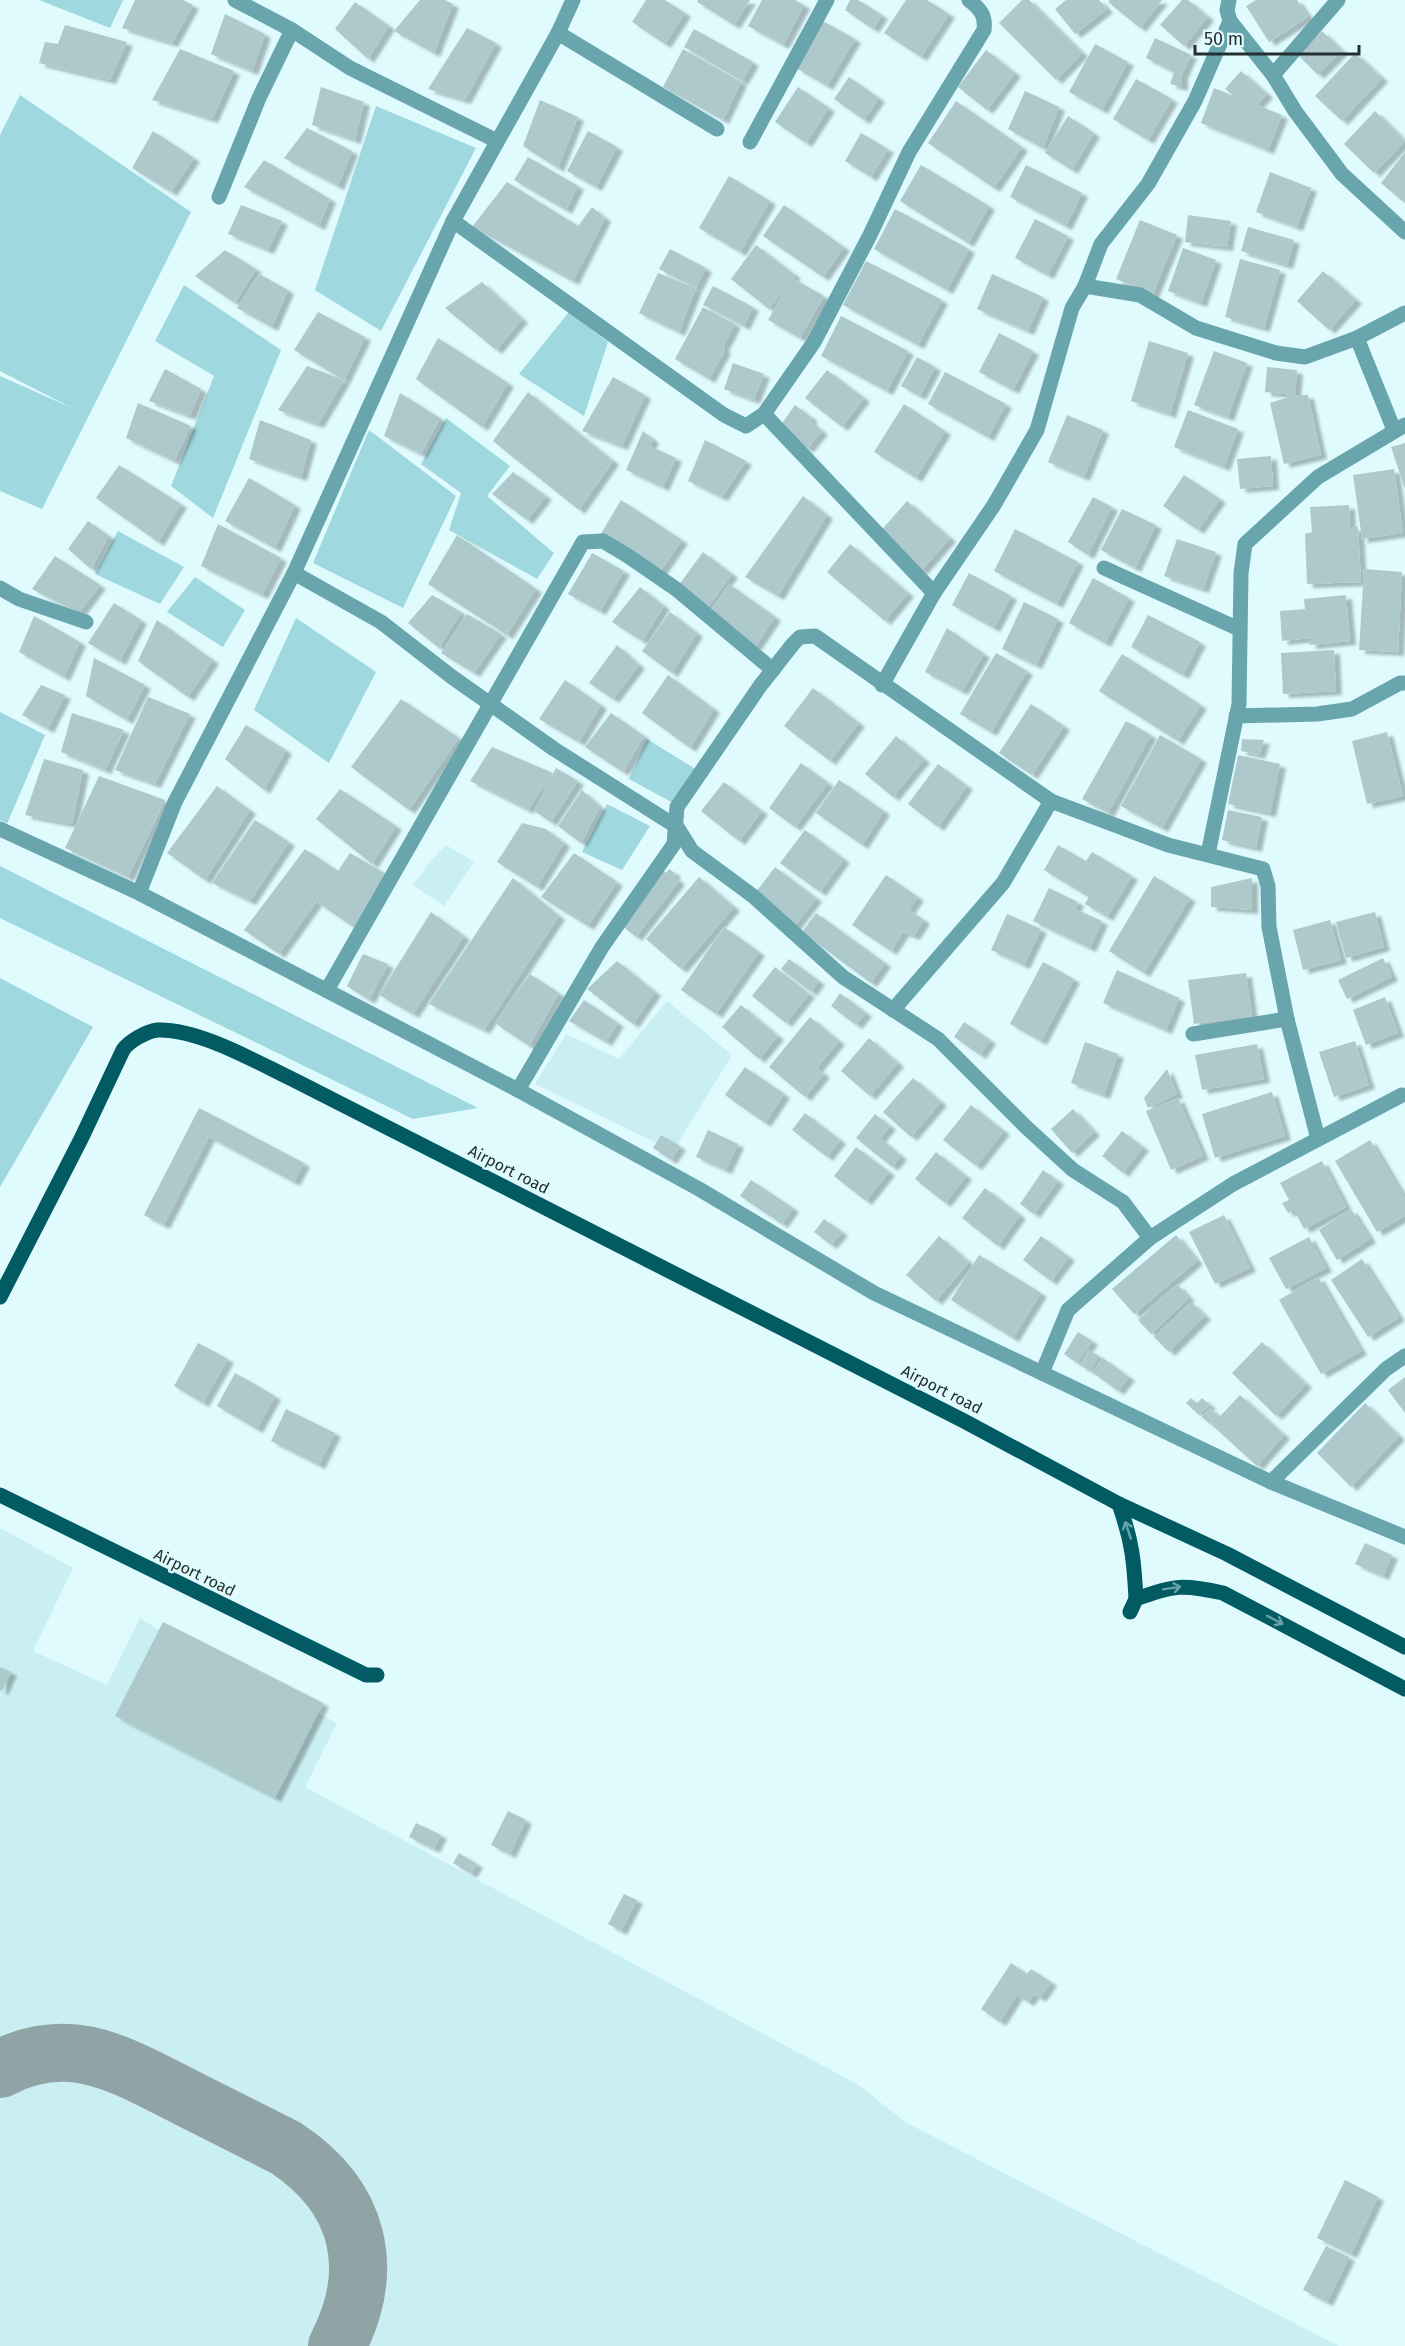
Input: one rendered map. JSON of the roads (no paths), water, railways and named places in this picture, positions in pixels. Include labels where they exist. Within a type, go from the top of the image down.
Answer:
[{"type":"main road","name":"Airport road","points":[[0,1297],[128,1043],[156,1030],[195,1035],[294,1080],[964,1421],[1119,1504],[1227,1554],[1405,1647]]},
{"type":"main road","name":"Airport road","points":[[0,1495],[366,1675],[377,1675]]},
{"type":"main road","points":[[1119,1504],[1131,1537],[1134,1556],[1133,1606],[1176,1586],[1196,1587],[1223,1593],[1405,1689]]},
{"type":"street","points":[[235,0],[292,30],[350,68],[497,141]]},
{"type":"street","points":[[139,893],[175,802],[294,573],[453,221],[558,33],[573,0]]},
{"type":"street","points":[[750,142],[827,0]]},
{"type":"street","points":[[453,221],[724,415],[746,426],[764,414],[814,342],[870,235],[909,152],[984,30],[985,20],[981,11],[969,0]]},
{"type":"street","points":[[1213,0],[1229,10],[1295,111],[1342,174],[1405,232]]},
{"type":"street","points":[[1272,75],[1338,0]]},
{"type":"street","points":[[882,685],[934,593],[994,505],[1037,430],[1072,308],[1085,286],[1101,244],[1148,184],[1195,101],[1229,10]]},
{"type":"street","points":[[219,197],[259,98],[292,30]]},
{"type":"street","points":[[558,33],[717,129]]},
{"type":"street","points":[[1085,286],[1140,295],[1196,328],[1276,353],[1305,357],[1357,338],[1405,313]]},
{"type":"street","points":[[1208,854],[1239,704],[1241,573],[1245,544],[1318,477],[1400,428],[1357,338]]},
{"type":"street","points":[[764,414],[934,593]]},
{"type":"street","points":[[327,990],[583,542],[603,542],[628,556],[676,589],[773,670]]},
{"type":"street","points":[[1104,568],[1239,629]]},
{"type":"street","points":[[294,573],[381,622],[452,677],[554,749],[677,827],[692,851],[753,896],[843,977],[938,1038],[1026,1127],[1073,1170],[1123,1202],[1150,1239]]},
{"type":"street","points":[[0,588],[19,599],[86,622]]},
{"type":"street","points":[[518,1090],[603,947],[674,844],[677,807],[773,670],[800,637],[815,636],[1051,801],[1168,845],[1263,869],[1268,886],[1269,927],[1287,1019],[1318,1138]]},
{"type":"street","points":[[1236,716],[1317,714],[1352,709],[1405,682]]},
{"type":"street","points":[[893,1010],[1003,884],[1051,801]]},
{"type":"street","points":[[0,830],[139,893],[518,1090],[699,1189],[874,1293],[1271,1482],[1405,1537]]},
{"type":"street","points":[[1193,1034],[1287,1019]]},
{"type":"street","points":[[1042,1373],[1068,1310],[1150,1239],[1233,1184],[1402,1095]]},
{"type":"street","points":[[1271,1482],[1386,1369],[1405,1356]]}]
